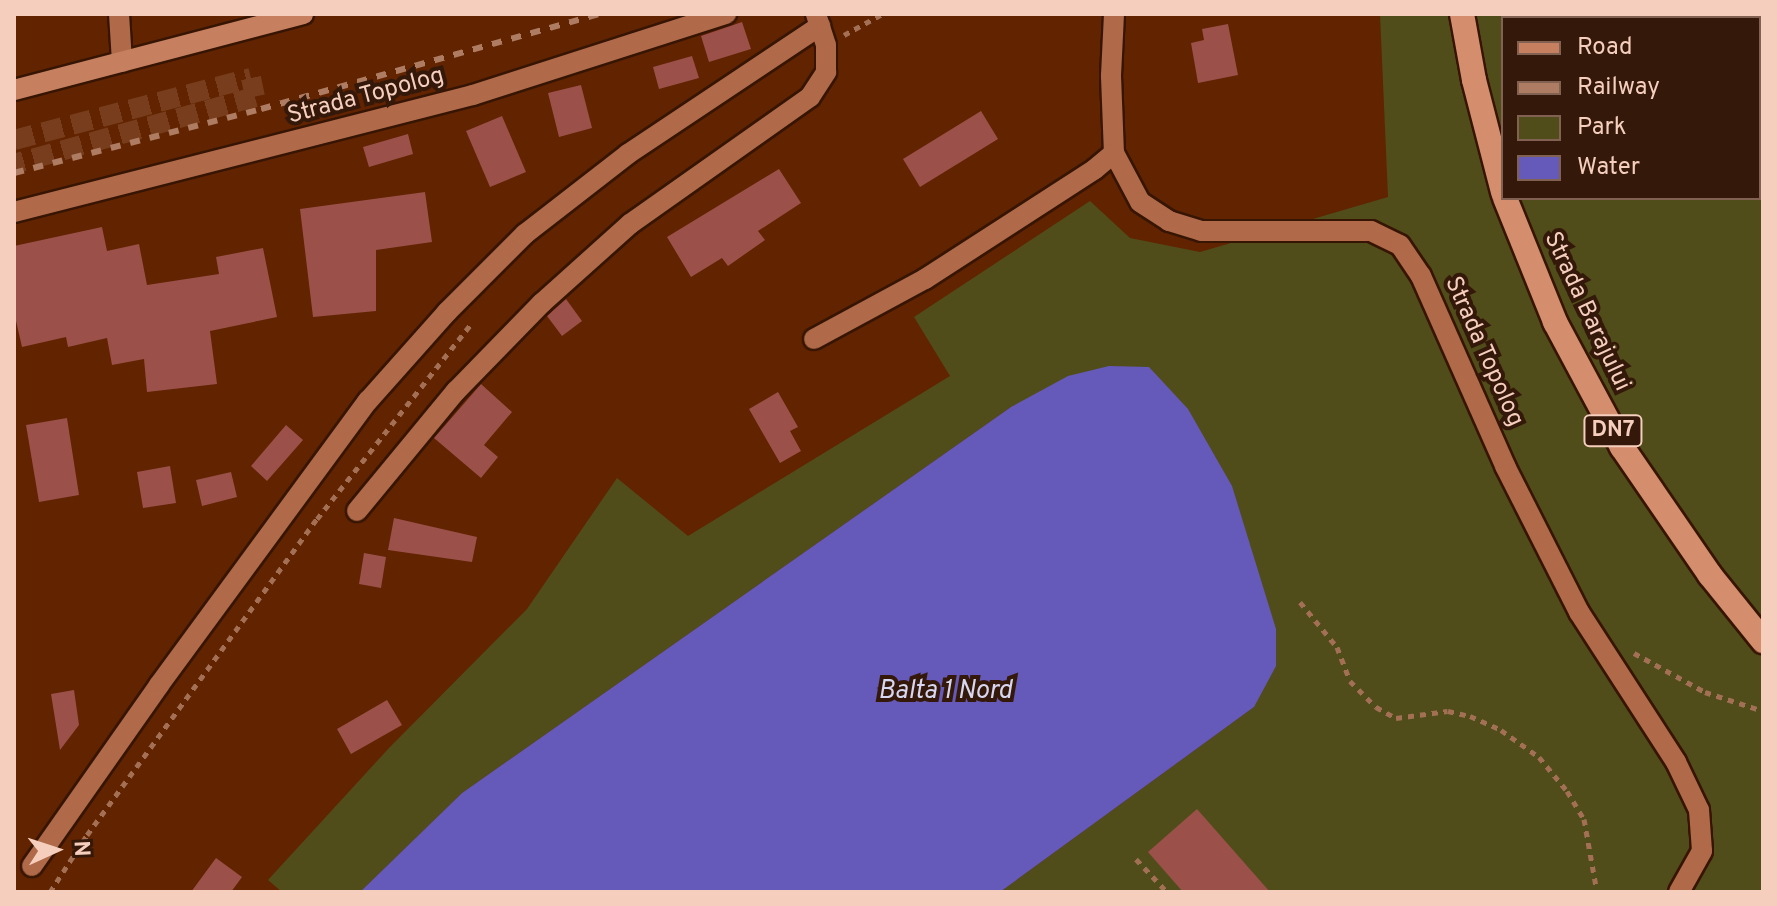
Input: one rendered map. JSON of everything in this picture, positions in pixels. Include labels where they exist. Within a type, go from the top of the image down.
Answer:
[{"type":"highway","points":[[1462,14],[1474,80],[1501,184]]},
{"type":"highway","name":"Strada Barajului","points":[[1506,200],[1555,322],[1622,447],[1710,575],[1763,641]]},
{"type":"main road","points":[[14,90],[303,14]]},
{"type":"street","points":[[119,14],[122,62]]},
{"type":"street","name":"Strada Topolog","points":[[14,212],[473,95],[726,14]]},
{"type":"street","name":"Strada Topolog","points":[[1114,14],[1111,76],[1114,153],[1140,202],[1169,221],[1201,231],[1371,231],[1400,245],[1421,276],[1505,466],[1579,612],[1676,762],[1699,810],[1702,851],[1679,892]]},
{"type":"street","points":[[32,866],[159,685],[368,401],[447,312],[525,234],[628,154],[818,20],[826,45],[826,72],[810,97],[630,224],[542,303],[456,391],[357,511]]},
{"type":"street","points":[[814,339],[925,279],[1095,169],[1114,153]]},
{"type":"path","points":[[1300,602],[1337,647],[1350,681],[1376,707],[1396,718],[1448,711],[1470,716],[1501,730],[1539,757],[1567,791],[1584,819],[1597,892]]},
{"type":"path","points":[[1630,651],[1705,692],[1763,711]]},
{"type":"path","points":[[1136,859],[1167,892]]},
{"type":"green space","points":[[1380,14],[1763,14],[1763,892],[1000,892],[1254,707],[1011,407],[462,793],[360,892],[282,892],[268,880],[389,748],[527,609],[617,478],[688,536],[950,376],[914,317],[1090,201],[1130,238],[1200,252],[1388,197]]},
{"type":"water","name":"Balta 1 Nord","points":[[1109,366],[1149,367],[1188,409],[1232,486],[1276,629],[1276,666],[1254,707],[1000,892],[360,892],[462,793],[1011,407],[1068,376]]},
{"type":"building","points":[[742,22],[751,49],[709,62],[701,36]]},
{"type":"building","points":[[1228,24],[1238,75],[1198,83],[1191,43],[1204,40],[1202,29]]},
{"type":"building","points":[[692,56],[699,78],[659,89],[653,67]]},
{"type":"building","points":[[581,85],[592,128],[559,137],[548,93]]},
{"type":"building","points":[[981,111],[998,139],[920,187],[903,159]]},
{"type":"building","points":[[502,116],[526,172],[490,187],[466,131]]},
{"type":"building","points":[[408,134],[413,154],[369,167],[363,147]]},
{"type":"building","points":[[779,169],[801,203],[758,231],[765,240],[728,266],[722,258],[691,277],[667,237]]},
{"type":"building","points":[[425,192],[432,242],[376,250],[376,311],[313,317],[300,209]]},
{"type":"building","points":[[102,227],[107,251],[139,244],[147,285],[219,274],[216,257],[263,248],[277,317],[210,331],[217,384],[147,392],[144,359],[112,365],[107,338],[68,347],[66,337],[22,347],[14,312],[14,246]]},
{"type":"building","points":[[566,299],[582,321],[562,336],[547,316]]},
{"type":"building","points":[[481,384],[512,412],[484,445],[498,457],[481,478],[434,438]]},
{"type":"building","points":[[778,392],[798,427],[790,431],[801,451],[780,463],[749,409]]},
{"type":"building","points":[[67,418],[79,495],[39,502],[26,425]]},
{"type":"building","points":[[286,425],[303,440],[267,481],[251,466]]},
{"type":"building","points":[[170,466],[176,503],[143,508],[137,472]]},
{"type":"building","points":[[231,472],[237,497],[202,506],[196,480]]},
{"type":"building","points":[[394,518],[477,537],[472,562],[388,550]]},
{"type":"building","points":[[364,553],[386,557],[381,588],[359,584]]},
{"type":"building","points":[[74,690],[79,725],[60,750],[51,694]]},
{"type":"building","points":[[387,700],[402,725],[351,754],[337,729]]},
{"type":"building","points":[[1197,809],[1270,892],[1183,892],[1148,852]]},
{"type":"building","points":[[216,858],[242,877],[231,892],[191,892]]},
{"type":"tunnel","points":[[14,140],[251,78],[255,97],[14,164]]},
{"type":"railway","points":[[14,173],[261,109],[598,14]]}]
